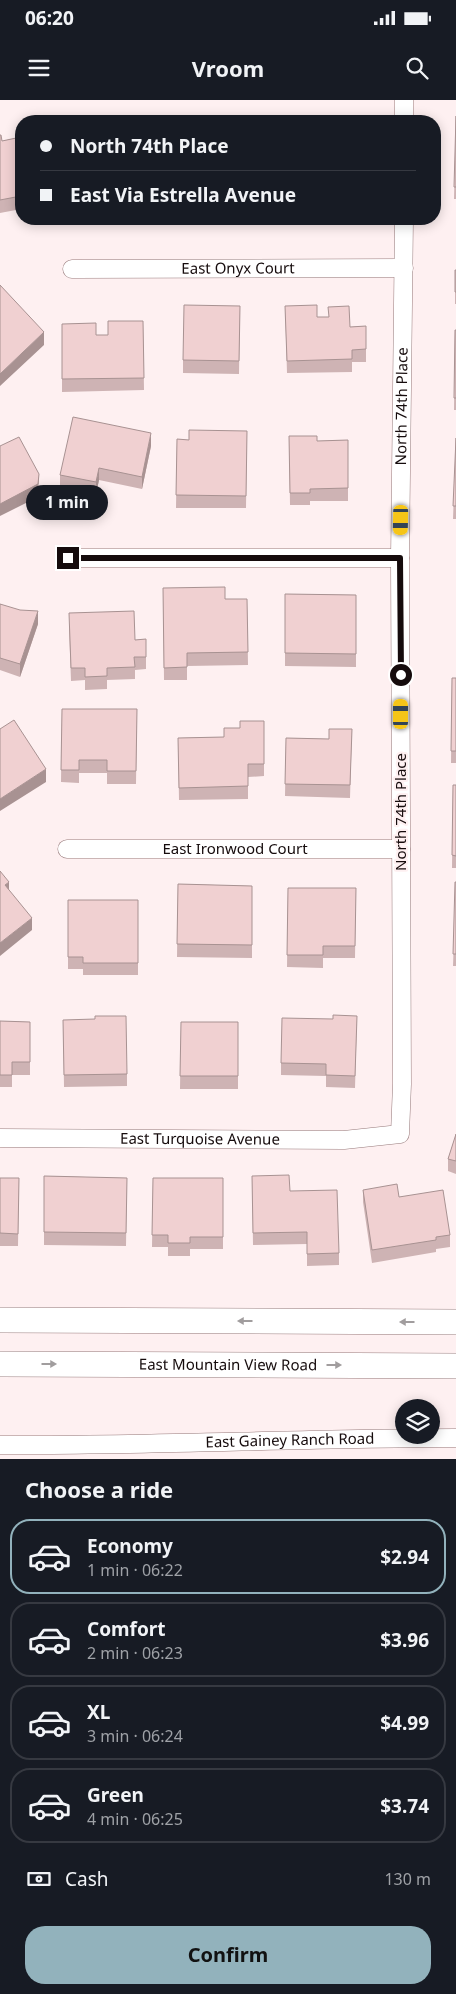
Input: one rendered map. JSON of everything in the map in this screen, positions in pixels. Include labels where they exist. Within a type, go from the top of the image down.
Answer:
[{"type":"main road","points":[[0,1320],[456,1322]]},
{"type":"main road","name":"East Mountain View Road","points":[[0,1364],[456,1366]]},
{"type":"street","points":[[404,100],[404,115]]},
{"type":"street","name":"North 74th Place","points":[[400,1134],[402,1084],[400,558],[404,225]]},
{"type":"street","name":"East Onyx Court","points":[[72,269],[404,268]]},
{"type":"street","points":[[68,558],[400,558]]},
{"type":"street","name":"East Ironwood Court","points":[[67,849],[401,849]]},
{"type":"street","name":"East Turquoise Avenue","points":[[0,1138],[344,1140],[400,1134]]},
{"type":"street","name":"East Gainey Ranch Road","points":[[0,1445],[154,1452],[387,1438],[456,1438]]},
{"type":"building","points":[[456,116],[456,187],[454,187]]},
{"type":"building","points":[[1,135],[2,141],[15,138],[15,197],[0,200]]},
{"type":"building","points":[[456,270],[456,292],[455,292]]},
{"type":"building","points":[[0,285],[44,332],[0,374]]},
{"type":"building","points":[[184,305],[240,306],[239,361],[183,360]]},
{"type":"building","points":[[317,305],[317,317],[329,317],[328,307],[349,306],[350,327],[366,326],[366,349],[352,350],[352,359],[287,361],[285,306]]},
{"type":"building","points":[[108,321],[143,321],[144,378],[62,379],[62,324],[96,323],[96,335],[108,335]]},
{"type":"building","points":[[455,330],[456,398],[454,398]]},
{"type":"building","points":[[73,417],[151,433],[142,477],[99,468],[96,482],[60,475]]},
{"type":"building","points":[[189,430],[247,431],[246,496],[176,495],[177,439],[189,440]]},
{"type":"building","points":[[289,436],[317,436],[317,441],[348,440],[348,488],[310,489],[310,493],[290,493]]},
{"type":"building","points":[[19,437],[39,474],[38,484],[0,504],[0,446]]},
{"type":"building","points":[[456,438],[456,506],[453,506]]},
{"type":"building","points":[[225,587],[225,599],[247,599],[248,652],[187,653],[187,667],[164,668],[163,588]]},
{"type":"building","points":[[285,594],[356,595],[356,654],[285,653]]},
{"type":"building","points":[[0,604],[20,610],[38,611],[20,664],[0,658]]},
{"type":"building","points":[[134,611],[135,640],[146,639],[146,657],[134,657],[135,667],[107,668],[107,676],[85,677],[85,668],[71,668],[69,613]]},
{"type":"building","points":[[452,678],[456,678],[456,751],[451,751]]},
{"type":"building","points":[[62,709],[137,709],[136,771],[107,771],[107,760],[79,760],[79,770],[61,770]]},
{"type":"building","points":[[14,720],[46,769],[0,799],[0,729]]},
{"type":"building","points":[[240,721],[264,721],[264,764],[248,764],[248,786],[179,788],[178,738],[224,737],[224,728],[240,728]]},
{"type":"building","points":[[329,729],[352,729],[350,785],[285,784],[286,738],[329,739]]},
{"type":"building","points":[[453,785],[456,785],[456,856],[452,855]]},
{"type":"building","points":[[0,871],[9,882],[5,885],[32,918],[0,943]]},
{"type":"building","points":[[455,882],[456,954],[453,954]]},
{"type":"building","points":[[178,884],[252,886],[252,945],[177,944]]},
{"type":"building","points":[[288,888],[356,888],[355,946],[323,946],[323,955],[287,955]]},
{"type":"building","points":[[68,900],[138,900],[138,963],[83,963],[83,957],[68,957]]},
{"type":"building","points":[[333,1015],[357,1016],[355,1076],[326,1075],[326,1064],[281,1063],[282,1018],[333,1019]]},
{"type":"building","points":[[95,1016],[126,1016],[127,1074],[64,1075],[63,1020],[95,1019]]},
{"type":"building","points":[[0,1021],[30,1022],[30,1062],[12,1062],[12,1075],[0,1075]]},
{"type":"building","points":[[181,1022],[238,1022],[238,1076],[180,1076]]},
{"type":"building","points":[[456,1134],[456,1161],[448,1159]]},
{"type":"building","points":[[289,1175],[290,1191],[337,1190],[339,1253],[307,1254],[307,1232],[253,1233],[252,1176]]},
{"type":"building","points":[[44,1176],[127,1178],[126,1233],[44,1232]]},
{"type":"building","points":[[0,1178],[19,1178],[18,1234],[0,1233]]},
{"type":"building","points":[[153,1178],[223,1178],[223,1237],[190,1237],[190,1243],[168,1243],[168,1235],[152,1235]]},
{"type":"building","points":[[397,1184],[399,1197],[443,1190],[450,1235],[436,1237],[436,1240],[372,1250],[363,1190]]},
{"type":"route","points":[[68,558],[400,558],[401,675]]}]
